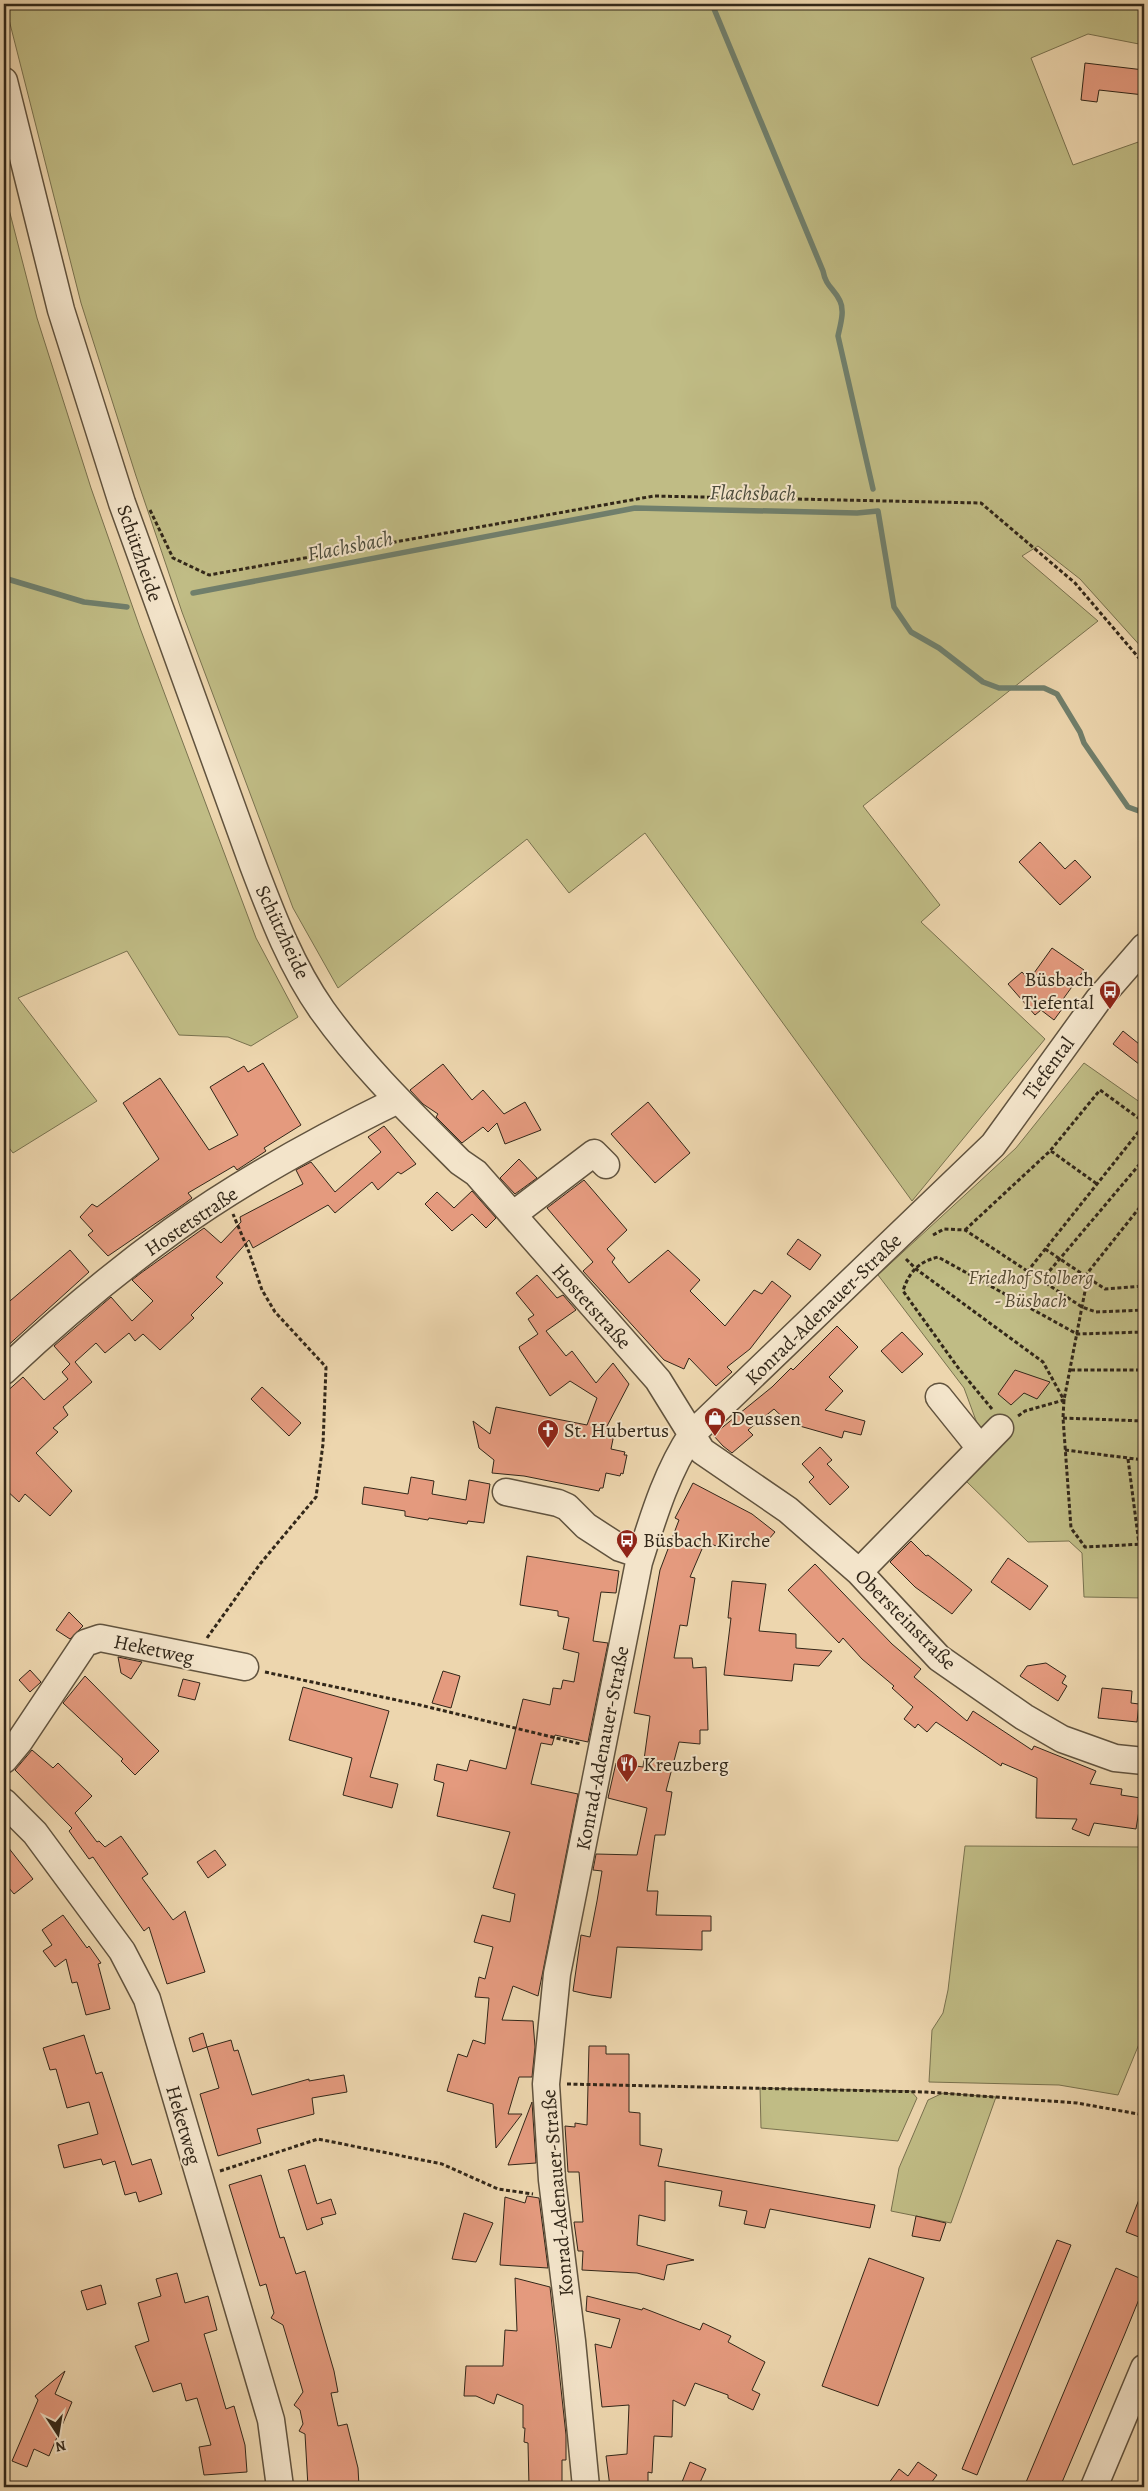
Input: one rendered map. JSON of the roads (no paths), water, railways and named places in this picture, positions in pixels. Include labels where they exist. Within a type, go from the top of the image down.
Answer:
[{"type":"street","name":"Schützheide","points":[[4,81],[61,310],[122,503],[252,865],[274,919],[302,976],[322,1009]]},
{"type":"street","name":"Tiefental","points":[[993,1145],[1098,1000],[1144,947]]},
{"type":"street","name":"Hostetstraße","points":[[322,1009],[362,1060],[398,1100],[460,1162],[476,1173],[514,1214],[542,1249],[658,1380],[692,1434]]},
{"type":"street","name":"Hostetstraße","points":[[4,1372],[72,1310],[174,1229],[329,1133],[398,1100]]},
{"type":"street","name":"Konrad-Adenauer-Straße","points":[[586,2487],[572,2341],[554,2195],[546,2084],[557,1974],[641,1555],[676,1459],[692,1434],[993,1145]]},
{"type":"street","points":[[514,1214],[594,1152],[606,1165]]},
{"type":"street","points":[[939,1397],[980,1448]]},
{"type":"street","points":[[859,1572],[1002,1426]]},
{"type":"street","name":"Obersteinstraße","points":[[692,1434],[702,1451],[788,1510],[859,1572],[939,1658],[1024,1716],[1071,1742],[1115,1758],[1144,1761]]},
{"type":"street","points":[[506,1492],[558,1502],[567,1507],[586,1526],[620,1548],[641,1555]]},
{"type":"street","name":"Heketweg","points":[[4,1760],[19,1742],[85,1643],[100,1638],[245,1668]]},
{"type":"street","name":"Heketweg","points":[[4,1802],[35,1833],[122,1951],[147,1999],[270,2420],[280,2487]]},
{"type":"street","points":[[1094,2487],[1142,2378]]},
{"type":"waterway","points":[[712,4],[826,281],[838,297],[841,305],[842,318],[838,336],[873,489]]},
{"type":"waterway","name":"Flachsbach","points":[[193,593],[635,508],[857,513],[878,511],[894,607],[911,632],[939,648],[983,682],[999,688],[1044,688],[1057,694],[1080,732],[1084,743],[1128,807],[1139,811],[1144,809]]},
{"type":"waterway","name":"Flachsbach","points":[[4,578],[84,602],[127,607]]},
{"type":"place","name":"Büsbach Tiefental","points":[[1110,1010]]},
{"type":"place","name":"Deussen","points":[[715,1437]]},
{"type":"place","name":"St. Hubertus","points":[[548,1449]]},
{"type":"place","name":"Büsbach Kirche","points":[[627,1559]]},
{"type":"place","name":"Kreuzberg","points":[[627,1783]]},
{"type":"park label","name":"Friedhof Stolberg - Büsbach","points":[[1031,1288]]}]
